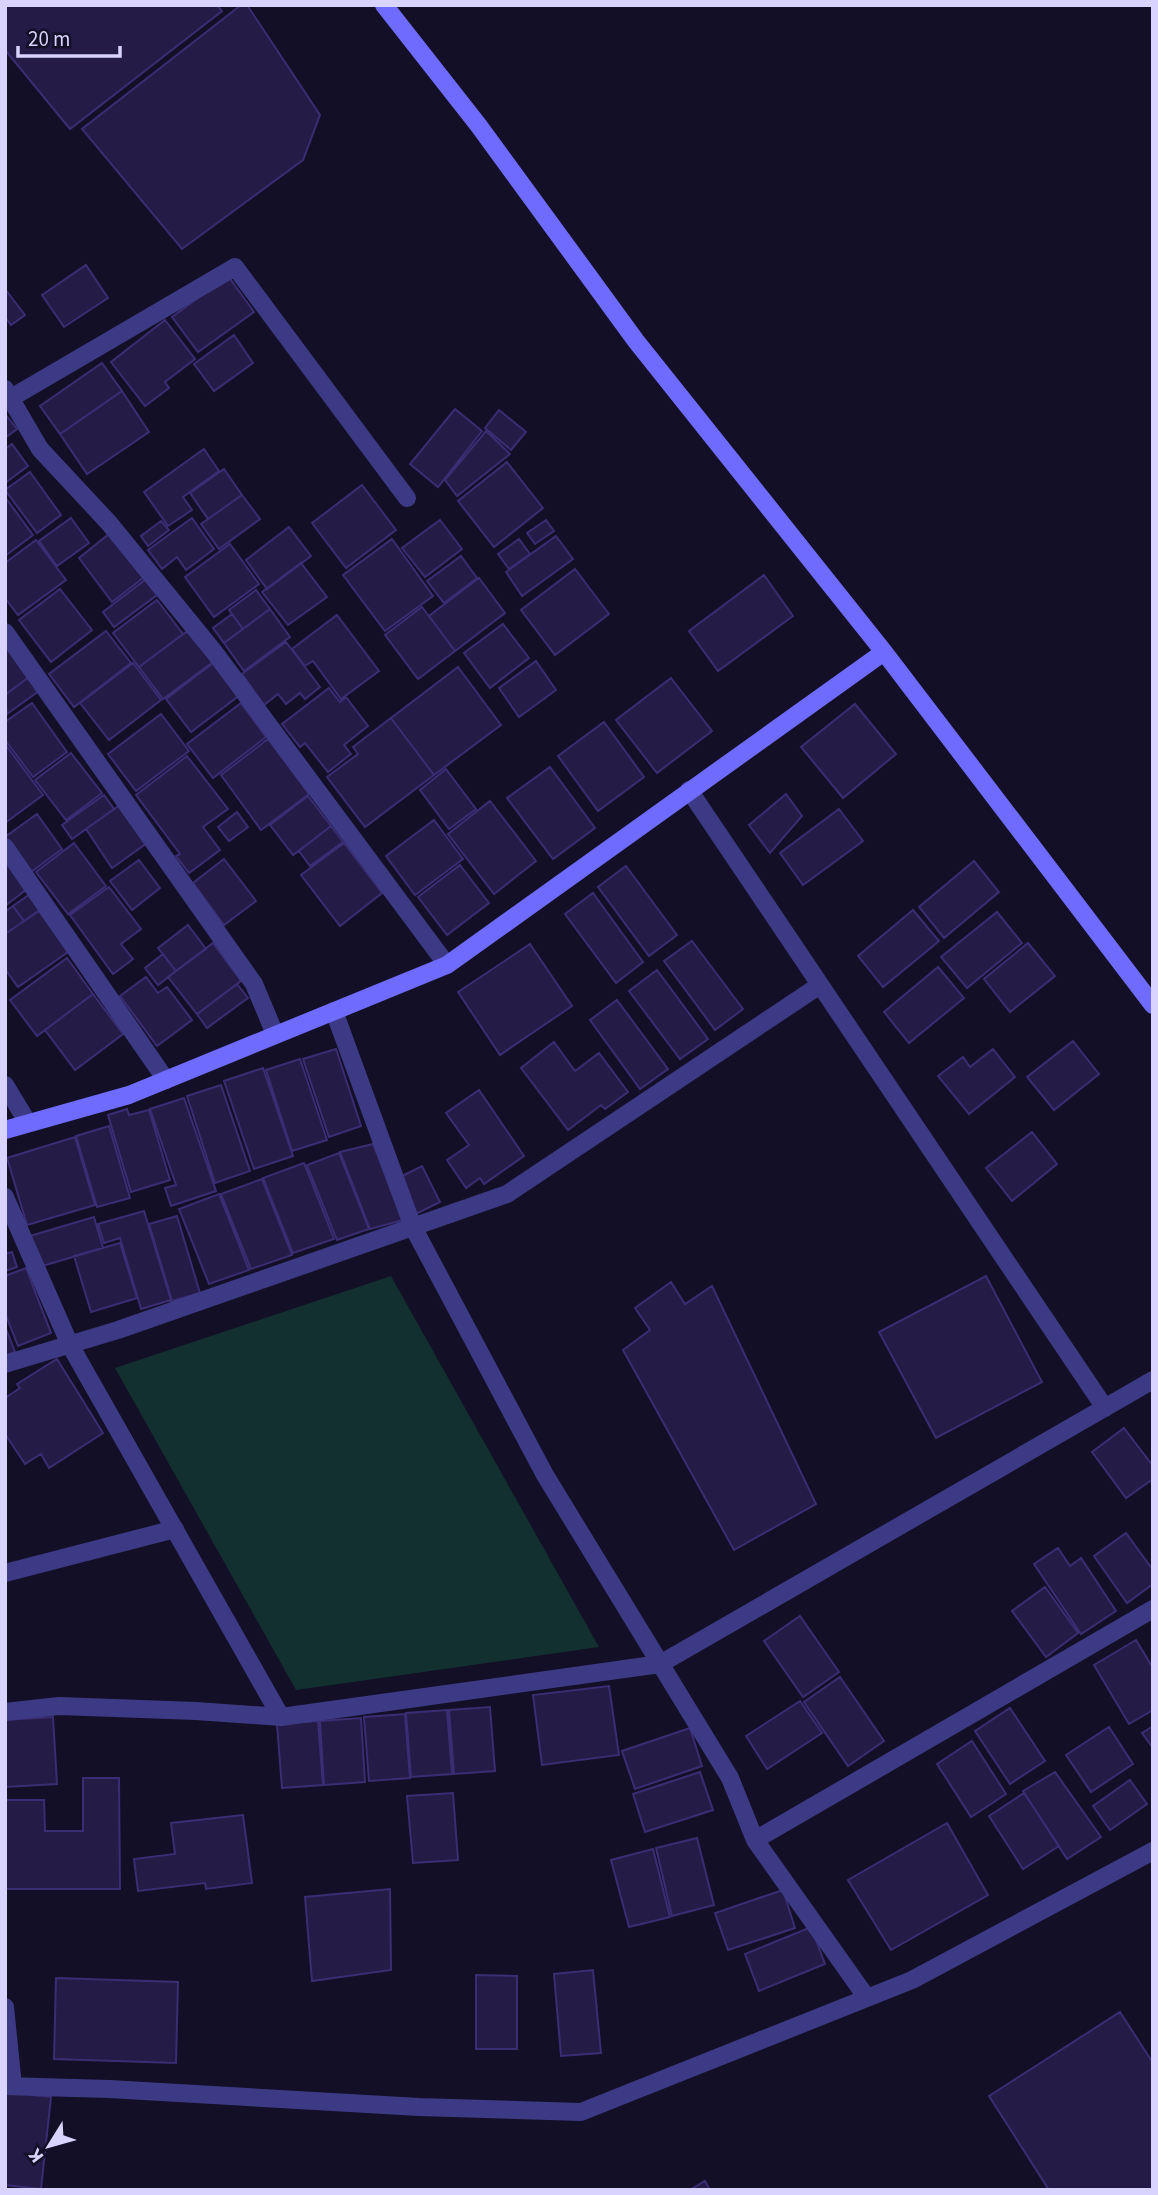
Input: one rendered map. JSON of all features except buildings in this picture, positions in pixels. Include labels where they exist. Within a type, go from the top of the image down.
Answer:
[{"type":"street","points":[[384,5],[479,126],[636,341],[884,652],[1153,1005]]},
{"type":"street","points":[[407,498],[235,267],[8,394],[40,449],[109,523],[215,653],[447,965]]},
{"type":"street","points":[[5,632],[254,984],[275,1034]]},
{"type":"street","points":[[5,1130],[129,1095],[447,965],[884,652]]},
{"type":"street","points":[[689,790],[1105,1408]]},
{"type":"street","points":[[5,848],[166,1080]]},
{"type":"street","points":[[5,1364],[70,1345],[507,1194],[820,985]]},
{"type":"street","points":[[334,1011],[413,1227],[545,1475],[730,1778],[755,1840],[867,1998]]},
{"type":"street","points":[[5,1085],[28,1123]]},
{"type":"street","points":[[5,1197],[70,1345],[281,1717]]},
{"type":"street","points":[[5,1712],[59,1706],[281,1717],[660,1664],[1153,1380]]},
{"type":"street","points":[[5,1573],[175,1530]]},
{"type":"street","points":[[755,1840],[1153,1609]]},
{"type":"street","points":[[5,2007],[9,2086],[109,2089],[419,2107],[581,2112],[912,1980],[1153,1850]]},
{"type":"green space","points":[[391,1276],[599,1647],[296,1690],[115,1368]]}]
